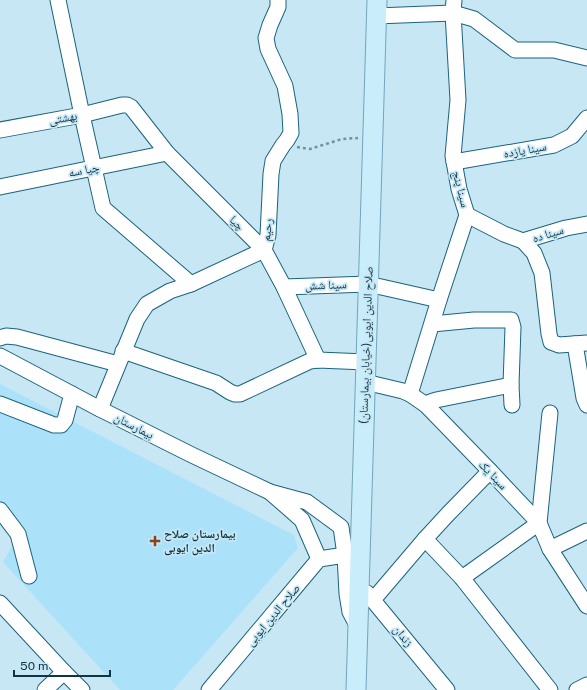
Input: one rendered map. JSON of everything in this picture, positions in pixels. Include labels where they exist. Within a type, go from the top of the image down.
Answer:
[{"type":"main road","name":"صلاح الدین ایوبی(خیابان بیمارستان)","points":[[356,690],[376,8]]},
{"type":"street","points":[[58,0],[93,168],[103,208],[191,284]]},
{"type":"street","name":"رحیم","points":[[100,409],[137,319],[147,304],[170,291],[191,284],[264,250],[268,236],[273,161],[291,133],[290,114],[285,86],[268,49],[266,38],[278,7],[278,0]]},
{"type":"street","points":[[376,8],[454,7],[474,19],[515,50],[554,50],[587,58]]},
{"type":"street","name":"سینا پنج","points":[[410,394],[467,215],[459,189],[453,156],[458,100],[454,7]]},
{"type":"street","name":"بهشتی","points":[[0,130],[82,115],[126,105]]},
{"type":"street","name":"چیا","points":[[126,105],[131,106],[167,153],[264,250],[284,287],[318,360]]},
{"type":"street","name":"سینا یازده","points":[[454,162],[554,145],[572,136],[587,118]]},
{"type":"street","name":"چیا سه","points":[[0,187],[167,153]]},
{"type":"street","name":"سینا ده","points":[[467,215],[504,234],[523,241],[566,228],[587,224]]},
{"type":"street","points":[[523,241],[534,253],[542,273],[548,334],[551,342],[559,345],[581,344],[584,398],[587,406]]},
{"type":"street","name":"سینا شش","points":[[284,287],[368,284],[439,300]]},
{"type":"street","points":[[432,324],[474,320],[511,320],[513,327],[511,385],[512,405]]},
{"type":"street","points":[[0,338],[6,336],[17,337],[121,357],[216,383],[235,394],[240,394],[310,361],[366,362]]},
{"type":"street","name":"بیمارستان","points":[[0,356],[100,409],[270,492]]},
{"type":"street","name":"سینا یک","points":[[365,382],[403,390],[426,405],[539,523],[550,549],[587,606]]},
{"type":"street","points":[[426,405],[436,400],[511,385]]},
{"type":"street","points":[[0,404],[54,425],[61,425],[65,420],[72,394]]},
{"type":"street","points":[[462,578],[539,523],[550,413]]},
{"type":"street","points":[[373,600],[425,539],[490,471]]},
{"type":"street","points":[[270,492],[302,520],[318,559],[345,555]]},
{"type":"street","points":[[270,492],[307,502],[341,528],[350,612],[358,627]]},
{"type":"street","points":[[0,510],[18,534],[29,576]]},
{"type":"street","points":[[550,549],[587,531]]},
{"type":"street","points":[[425,539],[462,578],[550,690]]},
{"type":"street","name":"صلاح الدین ایوبی","points":[[209,690],[318,559]]},
{"type":"street","name":"زندان","points":[[359,583],[447,690]]},
{"type":"street","points":[[0,603],[79,689]]},
{"type":"street","points":[[45,690],[64,672]]},
{"type":"street","points":[[577,690],[587,685]]},
{"type":"path","points":[[283,145],[310,149],[342,139],[372,136]]},
{"type":"shaded area","name":"بیمارستان صلاح الدین ایوبی","points":[[0,384],[294,535],[298,548],[173,690],[120,690],[3,562],[18,535],[0,515]]},
{"type":"place","name":"بیمارستان صلاح الدین ایوبی","points":[[155,541]]}]
